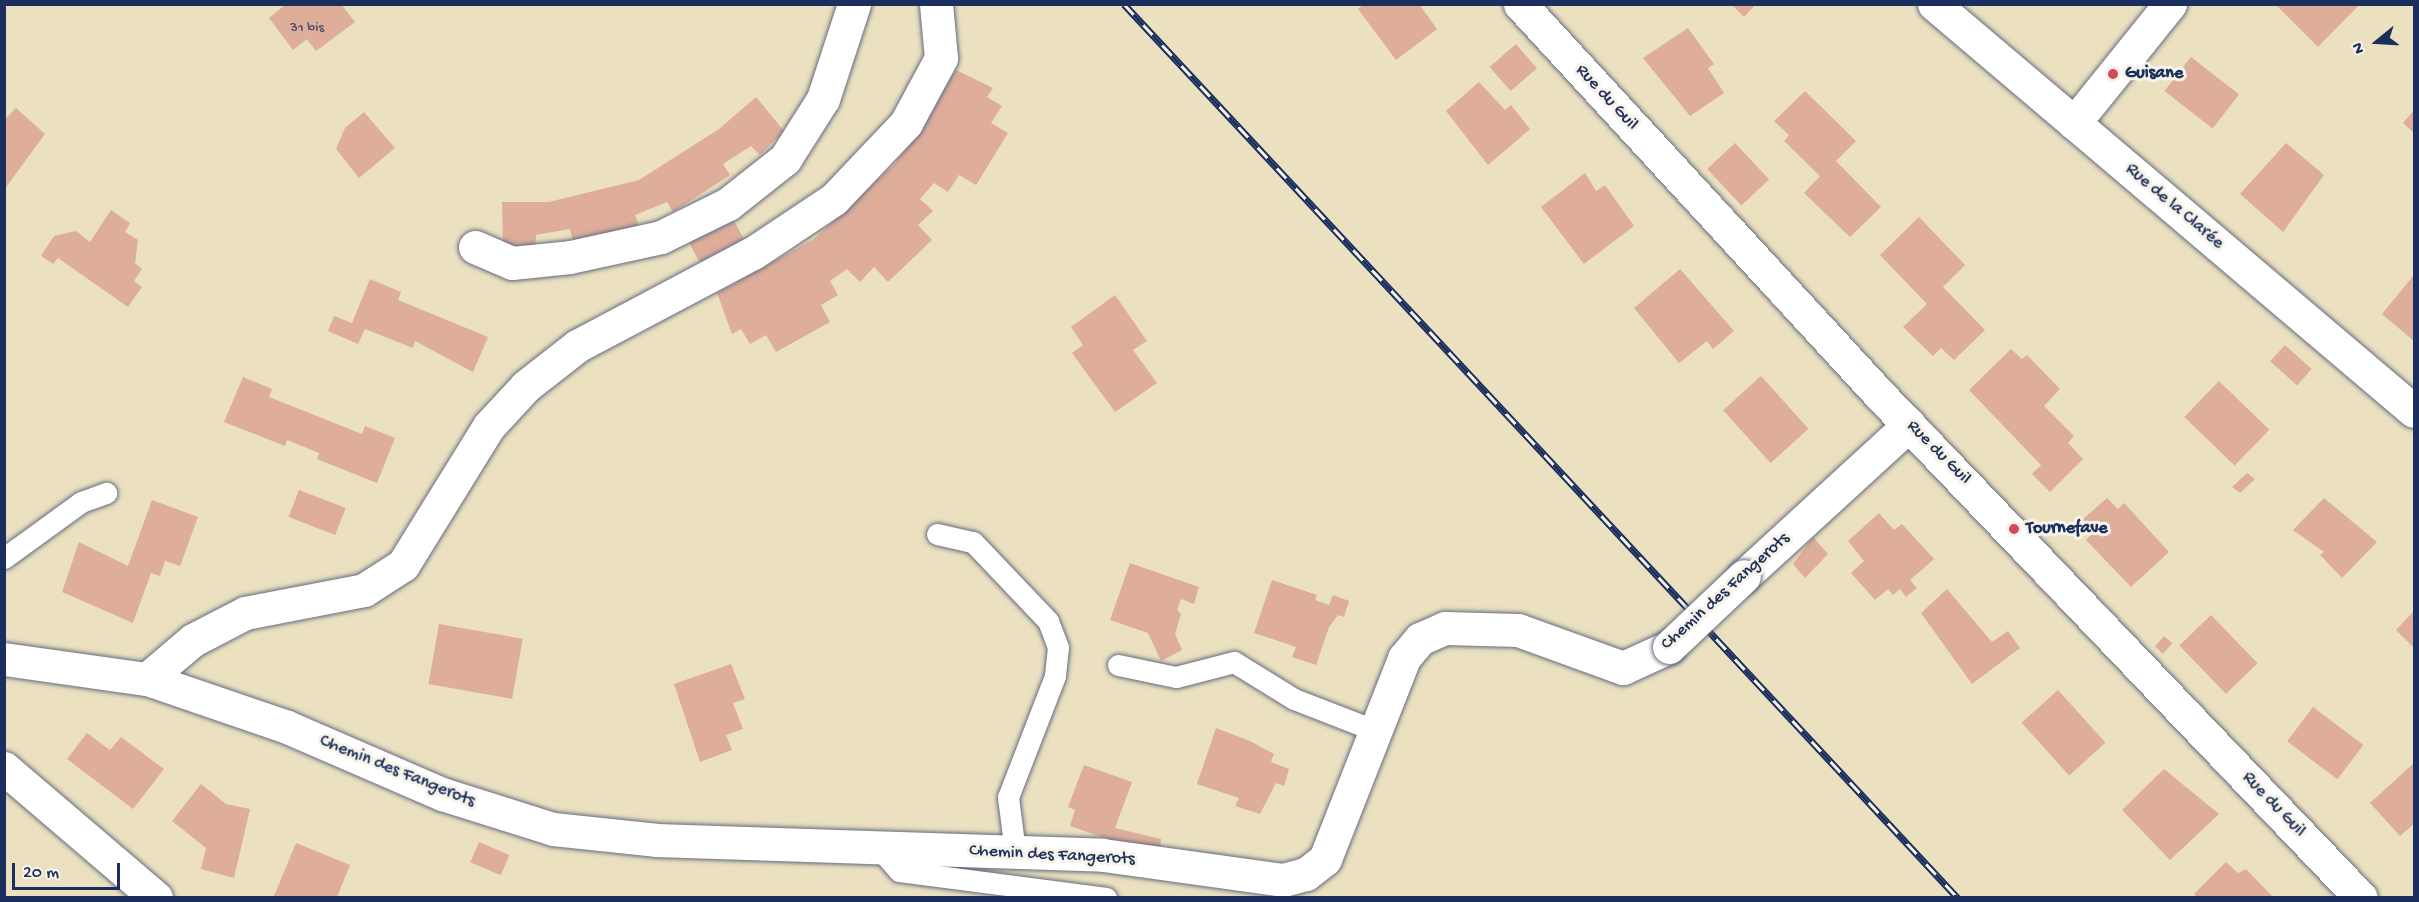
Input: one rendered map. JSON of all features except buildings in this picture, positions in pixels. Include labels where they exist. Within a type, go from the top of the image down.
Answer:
[{"type":"street","points":[[475,247],[512,263],[570,257],[661,237],[728,204],[785,159],[823,99],[854,4]]},
{"type":"street","points":[[147,679],[193,640],[245,613],[364,590],[403,565],[483,435],[526,386],[577,346],[753,253],[834,199],[906,123],[941,58],[936,4]]},
{"type":"street","name":"Rue du Guil","points":[[1520,4],[1909,425],[2361,897]]},
{"type":"street","name":"Rue de la Clarée","points":[[1934,4],[2415,411]]},
{"type":"street","points":[[2074,123],[2170,4]]},
{"type":"street","name":"Chemin des Fangerots","points":[[4,659],[147,679],[287,727],[442,794],[553,829],[657,840],[1103,855],[1283,880],[1306,874],[1324,859],[1404,658],[1419,639],[1445,628],[1518,630],[1623,668],[1669,647],[1909,425]]},
{"type":"street","points":[[4,768],[156,897]]},
{"type":"lane","points":[[4,558],[81,502],[106,493]]},
{"type":"lane","points":[[937,534],[973,542],[1048,621],[1058,647],[1055,676],[1008,797],[1015,852]]},
{"type":"lane","points":[[1118,665],[1176,678],[1234,662],[1294,699],[1374,730]]},
{"type":"lane","points":[[879,848],[899,871],[1106,897]]},
{"type":"railway","points":[[1124,4],[1958,898]]},
{"type":"place","name":"Guisane","points":[[2113,74]]},
{"type":"place","name":"Tournefave","points":[[2014,529]]}]
